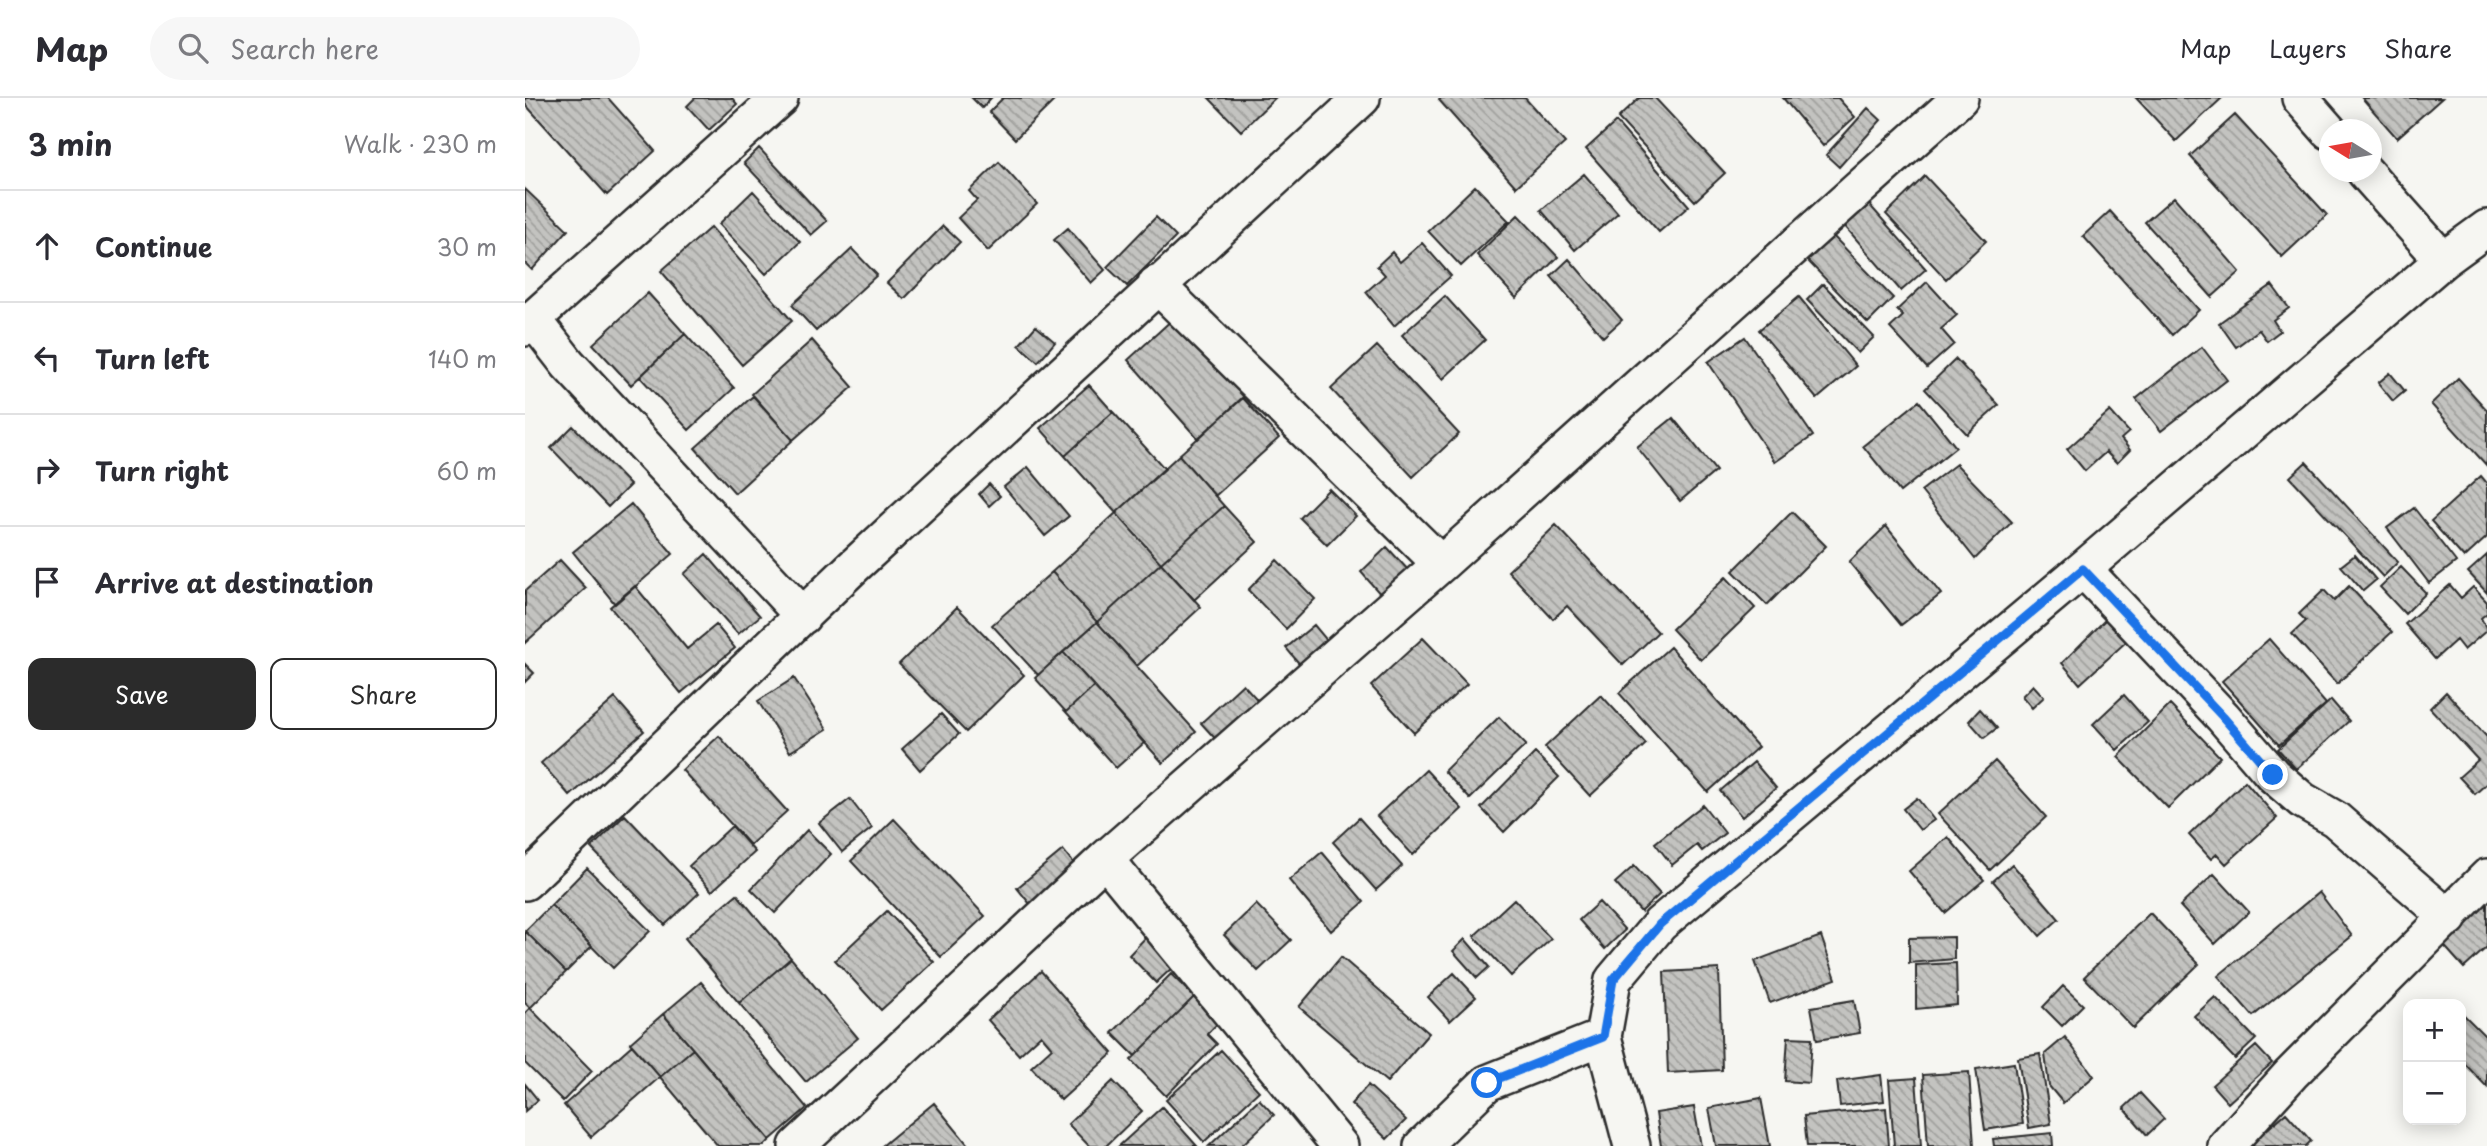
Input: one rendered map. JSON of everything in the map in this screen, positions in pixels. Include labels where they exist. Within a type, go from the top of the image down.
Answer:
[{"type":"street","points":[[780,98],[529,323],[803,616]]},
{"type":"street","points":[[525,882],[1156,284],[1362,98]]},
{"type":"street","points":[[797,1146],[1105,859],[1441,564],[1960,98]]},
{"type":"street","points":[[2300,98],[2319,120]]},
{"type":"street","points":[[2374,182],[2443,260]]},
{"type":"street","points":[[1632,1146],[1603,1037],[1613,980],[1660,924],[2083,569],[2443,260],[2487,228]]},
{"type":"street","points":[[1156,284],[1441,564]]},
{"type":"street","points":[[2083,569],[2223,717],[2273,775],[2302,800],[2335,819],[2449,918]]},
{"type":"street","points":[[1105,859],[1340,1146]]},
{"type":"street","points":[[2226,1146],[2291,1074],[2487,877]]},
{"type":"street","points":[[1422,1146],[1487,1083],[1603,1037]]},
{"type":"building","points":[[525,98],[608,98],[655,151],[607,195],[525,104]]},
{"type":"building","points":[[695,98],[732,98],[737,104],[709,130],[687,106]]},
{"type":"building","points":[[972,98],[991,98],[982,108]]},
{"type":"building","points":[[1003,98],[1057,98],[1015,139],[989,112]]},
{"type":"building","points":[[1209,98],[1275,98],[1241,131]]},
{"type":"building","points":[[1525,98],[1565,143],[1516,187],[1439,100]]},
{"type":"building","points":[[1639,98],[1655,98],[1725,173],[1695,201],[1618,118]]},
{"type":"building","points":[[1783,98],[1838,98],[1855,117],[1823,146]]},
{"type":"building","points":[[2136,98],[2222,98],[2176,141]]},
{"type":"building","points":[[2362,98],[2442,98],[2397,138]]},
{"type":"building","points":[[1868,108],[1881,120],[1839,167],[1826,155]]},
{"type":"building","points":[[2235,115],[2327,215],[2282,257],[2190,156]]},
{"type":"building","points":[[1616,122],[1689,206],[1659,232],[1586,149]]},
{"type":"building","points":[[759,148],[827,221],[811,235],[744,163]]},
{"type":"building","points":[[999,162],[1037,204],[988,251],[958,218],[977,200],[969,191]]},
{"type":"building","points":[[1584,174],[1618,213],[1575,250],[1541,210]]},
{"type":"building","points":[[1925,176],[1986,241],[1946,279],[1886,214]]},
{"type":"building","points":[[1475,186],[1509,221],[1461,266],[1428,231]]},
{"type":"building","points":[[525,189],[568,230],[532,270],[525,263]]},
{"type":"building","points":[[753,191],[800,242],[766,274],[719,224]]},
{"type":"building","points":[[2174,197],[2240,272],[2212,297],[2145,222]]},
{"type":"building","points":[[1867,202],[1926,269],[1901,291],[1843,224]]},
{"type":"building","points":[[2110,211],[2199,310],[2172,335],[2083,236]]},
{"type":"building","points":[[1518,215],[1558,257],[1516,298],[1477,255]]},
{"type":"building","points":[[1156,217],[1176,237],[1127,286],[1107,267]]},
{"type":"building","points":[[943,226],[960,242],[904,299],[887,283]]},
{"type":"building","points":[[711,227],[792,321],[742,365],[661,271]]},
{"type":"building","points":[[1068,228],[1105,270],[1091,283],[1054,240]]},
{"type":"building","points":[[1833,236],[1893,298],[1868,323],[1807,260]]},
{"type":"building","points":[[1422,243],[1451,276],[1394,326],[1366,292],[1385,275],[1377,266],[1392,252],[1400,262]]},
{"type":"building","points":[[852,249],[877,275],[816,331],[792,305]]},
{"type":"building","points":[[1569,259],[1622,320],[1603,337],[1551,276]]},
{"type":"building","points":[[1927,282],[1957,315],[1941,329],[1954,344],[1927,368],[1890,328],[1903,316],[1897,310]]},
{"type":"building","points":[[1823,284],[1874,337],[1858,353],[1807,300]]},
{"type":"building","points":[[2272,285],[2289,308],[2273,320],[2280,331],[2267,341],[2259,330],[2236,347],[2219,323]]},
{"type":"building","points":[[648,293],[685,334],[631,385],[593,344]]},
{"type":"building","points":[[1445,296],[1485,340],[1443,379],[1402,335]]},
{"type":"building","points":[[1799,297],[1856,366],[1817,399],[1759,330]]},
{"type":"building","points":[[1174,318],[1244,396],[1198,439],[1128,360]]},
{"type":"building","points":[[1036,326],[1055,342],[1038,362],[1019,345]]},
{"type":"building","points":[[685,334],[734,388],[689,430],[640,377]]},
{"type":"building","points":[[1745,337],[1813,436],[1775,462],[1708,362]]},
{"type":"building","points":[[812,340],[853,387],[793,440],[752,394]]},
{"type":"building","points":[[1377,346],[1459,434],[1413,477],[1331,389]]},
{"type":"building","points":[[2202,347],[2227,380],[2161,431],[2136,399]]},
{"type":"building","points":[[1956,359],[1999,405],[1967,434],[1925,389]]},
{"type":"building","points":[[2390,373],[2405,391],[2393,401],[2378,383]]},
{"type":"building","points":[[2458,378],[2487,410],[2487,466],[2431,404]]},
{"type":"building","points":[[1089,385],[1113,412],[1065,456],[1040,428]]},
{"type":"building","points":[[753,396],[793,440],[735,493],[695,448]]},
{"type":"building","points":[[1243,398],[1279,438],[1215,496],[1179,455]]},
{"type":"building","points":[[1919,401],[1956,447],[1900,492],[1863,446]]},
{"type":"building","points":[[2110,411],[2129,432],[2121,439],[2130,450],[2117,463],[2106,452],[2085,471],[2067,449]]},
{"type":"building","points":[[1113,412],[1165,469],[1116,513],[1065,456]]},
{"type":"building","points":[[1673,418],[1716,471],[1680,501],[1637,447]]},
{"type":"building","points":[[573,426],[630,485],[608,507],[551,448]]},
{"type":"building","points":[[1179,455],[1224,506],[1161,563],[1116,513]]},
{"type":"building","points":[[2306,462],[2398,562],[2383,577],[2290,477]]},
{"type":"building","points":[[1956,464],[2012,522],[1975,559],[1921,491]]},
{"type":"building","points":[[1028,467],[1069,516],[1045,536],[1004,487]]},
{"type":"building","points":[[2481,476],[2487,483],[2487,537],[2464,558],[2431,521]]},
{"type":"building","points":[[989,484],[1000,496],[989,506],[979,494]]},
{"type":"building","points":[[1329,489],[1356,516],[1327,545],[1300,518]]},
{"type":"building","points":[[631,504],[673,554],[615,604],[573,552]]},
{"type":"building","points":[[1224,506],[1257,542],[1194,600],[1161,563]]},
{"type":"building","points":[[2414,508],[2456,562],[2429,583],[2387,528]]},
{"type":"building","points":[[1792,512],[1826,546],[1767,605],[1733,571]]},
{"type":"building","points":[[1116,513],[1161,563],[1097,622],[1052,572]]},
{"type":"building","points":[[1556,525],[1658,632],[1623,665],[1567,606],[1553,619],[1508,571]]},
{"type":"building","points":[[1886,526],[1941,594],[1901,625],[1849,562]]},
{"type":"building","points":[[1387,547],[1409,571],[1382,596],[1361,572]]},
{"type":"building","points":[[706,554],[760,616],[738,634],[684,574]]},
{"type":"building","points":[[2355,555],[2376,580],[2363,591],[2341,566]]},
{"type":"building","points":[[2487,555],[2487,593],[2468,572]]},
{"type":"building","points":[[560,560],[586,588],[525,643],[525,591]]},
{"type":"building","points":[[1277,560],[1315,599],[1286,629],[1248,590]]},
{"type":"building","points":[[1161,563],[1201,607],[1137,666],[1097,622]]},
{"type":"building","points":[[2401,567],[2426,593],[2405,614],[2380,587]]},
{"type":"building","points":[[1052,572],[1097,622],[1038,675],[992,625]]},
{"type":"building","points":[[1726,577],[1755,608],[1701,660],[1672,629]]},
{"type":"building","points":[[2450,585],[2461,598],[2473,587],[2487,602],[2487,613],[2481,618],[2487,630],[2464,650],[2456,640],[2435,659],[2405,624]]},
{"type":"building","points":[[635,586],[687,649],[716,625],[735,648],[681,693],[610,607]]},
{"type":"building","points":[[2349,586],[2392,632],[2337,684],[2292,634],[2306,621],[2299,614],[2324,590],[2334,601]]},
{"type":"building","points":[[957,607],[1024,675],[966,732],[899,664]]},
{"type":"building","points":[[2107,618],[2127,641],[2080,684],[2062,663]]},
{"type":"building","points":[[1097,622],[1196,732],[1163,763],[1063,652]]},
{"type":"building","points":[[1314,625],[1330,644],[1302,667],[1286,648]]},
{"type":"building","points":[[1423,638],[1467,684],[1414,733],[1371,686]]},
{"type":"building","points":[[2269,639],[2326,704],[2279,745],[2222,681]]},
{"type":"building","points":[[1670,647],[1758,747],[1708,792],[1619,693]]},
{"type":"building","points":[[1063,652],[1094,686],[1066,712],[1035,678]]},
{"type":"building","points":[[525,664],[534,673],[525,682]]},
{"type":"building","points":[[794,678],[827,729],[790,752],[758,701]]},
{"type":"building","points":[[1243,684],[1263,706],[1221,745],[1201,723]]},
{"type":"building","points":[[2033,685],[2044,697],[2032,708],[2022,696]]},
{"type":"building","points":[[1094,686],[1144,743],[1116,768],[1066,712]]},
{"type":"building","points":[[2446,692],[2487,737],[2487,783],[2475,794],[2459,777],[2478,760],[2430,708]]},
{"type":"building","points":[[1601,695],[1646,744],[1590,796],[1545,747]]},
{"type":"building","points":[[2124,695],[2148,722],[2117,750],[2093,724]]},
{"type":"building","points":[[615,698],[644,731],[570,796],[541,763]]},
{"type":"building","points":[[2331,700],[2349,721],[2296,769],[2278,749]]},
{"type":"building","points":[[2170,705],[2220,757],[2168,808],[2118,757]]},
{"type":"building","points":[[1980,709],[1997,728],[1984,738],[1969,721]]},
{"type":"building","points":[[941,714],[959,734],[920,770],[902,749]]},
{"type":"building","points":[[1499,717],[1526,745],[1470,799],[1444,771]]},
{"type":"building","points":[[719,736],[787,811],[750,845],[682,770]]},
{"type":"building","points":[[1535,753],[1559,777],[1504,832],[1481,808]]},
{"type":"building","points":[[1995,761],[2046,817],[1990,870],[1938,814]]},
{"type":"building","points":[[1754,762],[1776,788],[1742,817],[1720,791]]},
{"type":"building","points":[[1426,770],[1462,809],[1413,855],[1377,816]]},
{"type":"building","points":[[2245,781],[2277,818],[2226,864],[2217,854],[2211,859],[2189,835]]},
{"type":"building","points":[[1917,798],[1934,820],[1920,830],[1903,809]]},
{"type":"building","points":[[850,799],[872,828],[842,852],[819,823]]},
{"type":"building","points":[[1703,805],[1725,833],[1702,851],[1697,845],[1672,865],[1655,843]]},
{"type":"building","points":[[625,815],[699,893],[665,925],[591,848]]},
{"type":"building","points":[[1359,818],[1402,866],[1376,890],[1333,842]]},
{"type":"building","points":[[894,819],[985,916],[941,957],[851,861]]},
{"type":"building","points":[[732,826],[755,852],[712,891],[689,866]]},
{"type":"building","points":[[807,830],[831,854],[775,913],[751,889]]},
{"type":"building","points":[[1948,837],[1984,880],[1945,913],[1909,871]]},
{"type":"building","points":[[1063,850],[1076,866],[1030,904],[1017,888]]},
{"type":"building","points":[[1322,852],[1364,902],[1331,931],[1289,880]]},
{"type":"building","points":[[2012,864],[2059,919],[2040,936],[1993,881]]},
{"type":"building","points":[[1634,866],[1660,894],[1641,912],[1615,883]]},
{"type":"building","points":[[587,868],[650,931],[613,968],[551,905]]},
{"type":"building","points":[[2214,874],[2249,912],[2215,944],[2180,906]]},
{"type":"building","points":[[2319,892],[2352,936],[2253,1016],[2218,976]]},
{"type":"building","points":[[737,894],[791,958],[739,1003],[685,938]]},
{"type":"building","points":[[1514,899],[1551,939],[1511,976],[1474,936]]},
{"type":"building","points":[[2487,901],[2487,947],[2464,968],[2440,941]]},
{"type":"building","points":[[1599,902],[1625,930],[1605,949],[1579,920]]},
{"type":"building","points":[[1256,904],[1291,940],[1258,971],[1224,935]]},
{"type":"building","points":[[551,905],[592,946],[566,972],[525,931]]},
{"type":"building","points":[[887,911],[934,962],[881,1010],[835,960]]},
{"type":"building","points":[[2150,913],[2199,964],[2133,1028],[2084,977]]},
{"type":"building","points":[[525,931],[566,972],[530,1008],[525,1003]]},
{"type":"building","points":[[1147,936],[1175,965],[1156,983],[1129,955]]},
{"type":"building","points":[[1821,936],[1836,979],[1770,1003],[1755,961]]},
{"type":"building","points":[[1954,937],[1954,959],[1909,963],[1909,938]]},
{"type":"building","points":[[1465,939],[1489,967],[1477,978],[1453,951]]},
{"type":"building","points":[[1341,957],[1429,1033],[1387,1082],[1299,1007]]},
{"type":"building","points":[[791,958],[858,1038],[806,1082],[739,1003]]},
{"type":"building","points":[[1956,963],[1957,1005],[1916,1009],[1916,965]]},
{"type":"building","points":[[1719,969],[1722,1070],[1668,1073],[1664,972]]},
{"type":"building","points":[[1041,971],[1113,1053],[1061,1100],[1031,1067],[1052,1048],[1041,1035],[1019,1055],[988,1020]]},
{"type":"building","points":[[1454,973],[1476,997],[1450,1021],[1428,997]]},
{"type":"building","points":[[1171,974],[1194,997],[1135,1056],[1112,1033]]},
{"type":"building","points":[[701,982],[807,1108],[770,1140],[663,1014]]},
{"type":"building","points":[[2063,986],[2083,1005],[2062,1026],[2043,1007]]},
{"type":"building","points":[[1194,997],[1219,1022],[1207,1034],[1217,1044],[1166,1096],[1131,1060]]},
{"type":"building","points":[[2215,997],[2256,1039],[2235,1059],[2194,1016]]},
{"type":"building","points":[[1854,1000],[1860,1033],[1817,1040],[1811,1007]]},
{"type":"building","points":[[530,1008],[592,1071],[563,1101],[525,1063],[525,1013]]},
{"type":"building","points":[[663,1014],[693,1049],[660,1077],[630,1043]]},
{"type":"building","points":[[2466,1017],[2487,1038],[2487,1087],[2466,1065]]},
{"type":"building","points":[[1788,1037],[1812,1038],[1809,1083],[1785,1081]]},
{"type":"building","points":[[2065,1037],[2094,1076],[2063,1103],[2049,1086],[2045,1054]]},
{"type":"building","points":[[632,1045],[660,1077],[591,1137],[564,1105]]},
{"type":"building","points":[[2256,1046],[2272,1063],[2228,1103],[2212,1085]]},
{"type":"building","points":[[693,1049],[770,1140],[764,1146],[718,1146],[660,1077]]},
{"type":"building","points":[[1221,1050],[1259,1091],[1204,1142],[1166,1100]]},
{"type":"building","points":[[2040,1054],[2051,1124],[2029,1128],[2018,1058]]},
{"type":"building","points":[[2014,1063],[2023,1124],[1985,1130],[1976,1069]]},
{"type":"building","points":[[1969,1072],[1974,1146],[1928,1146],[1923,1075]]},
{"type":"building","points":[[1881,1075],[1884,1101],[1840,1106],[1837,1081]]},
{"type":"building","points":[[1916,1078],[1921,1146],[1894,1146],[1889,1080]]},
{"type":"building","points":[[1113,1081],[1142,1111],[1106,1146],[1089,1146],[1068,1124]]},
{"type":"building","points":[[525,1084],[538,1100],[525,1111]]},
{"type":"building","points":[[1368,1085],[1406,1120],[1387,1139],[1351,1104]]},
{"type":"building","points":[[2140,1093],[2164,1119],[2147,1135],[2124,1108]]},
{"type":"building","points":[[1761,1098],[1770,1146],[1716,1146],[1709,1108]]},
{"type":"building","points":[[1259,1099],[1274,1115],[1241,1146],[1209,1146]]},
{"type":"building","points":[[934,1103],[969,1146],[882,1146]]},
{"type":"building","points":[[1162,1107],[1197,1146],[1119,1146]]},
{"type":"building","points":[[1694,1107],[1701,1146],[1661,1146],[1656,1113]]},
{"type":"building","points":[[1886,1108],[1889,1146],[1807,1146],[1804,1116]]},
{"type":"building","points":[[2286,1113],[2311,1141],[2306,1146],[2248,1146]]},
{"type":"building","points":[[2052,1133],[2053,1146],[1994,1146],[1993,1139]]},
{"type":"route","points":[[1487,1083],[1603,1037],[1613,980],[1660,924],[2083,569],[2223,717],[2273,775]]}]
